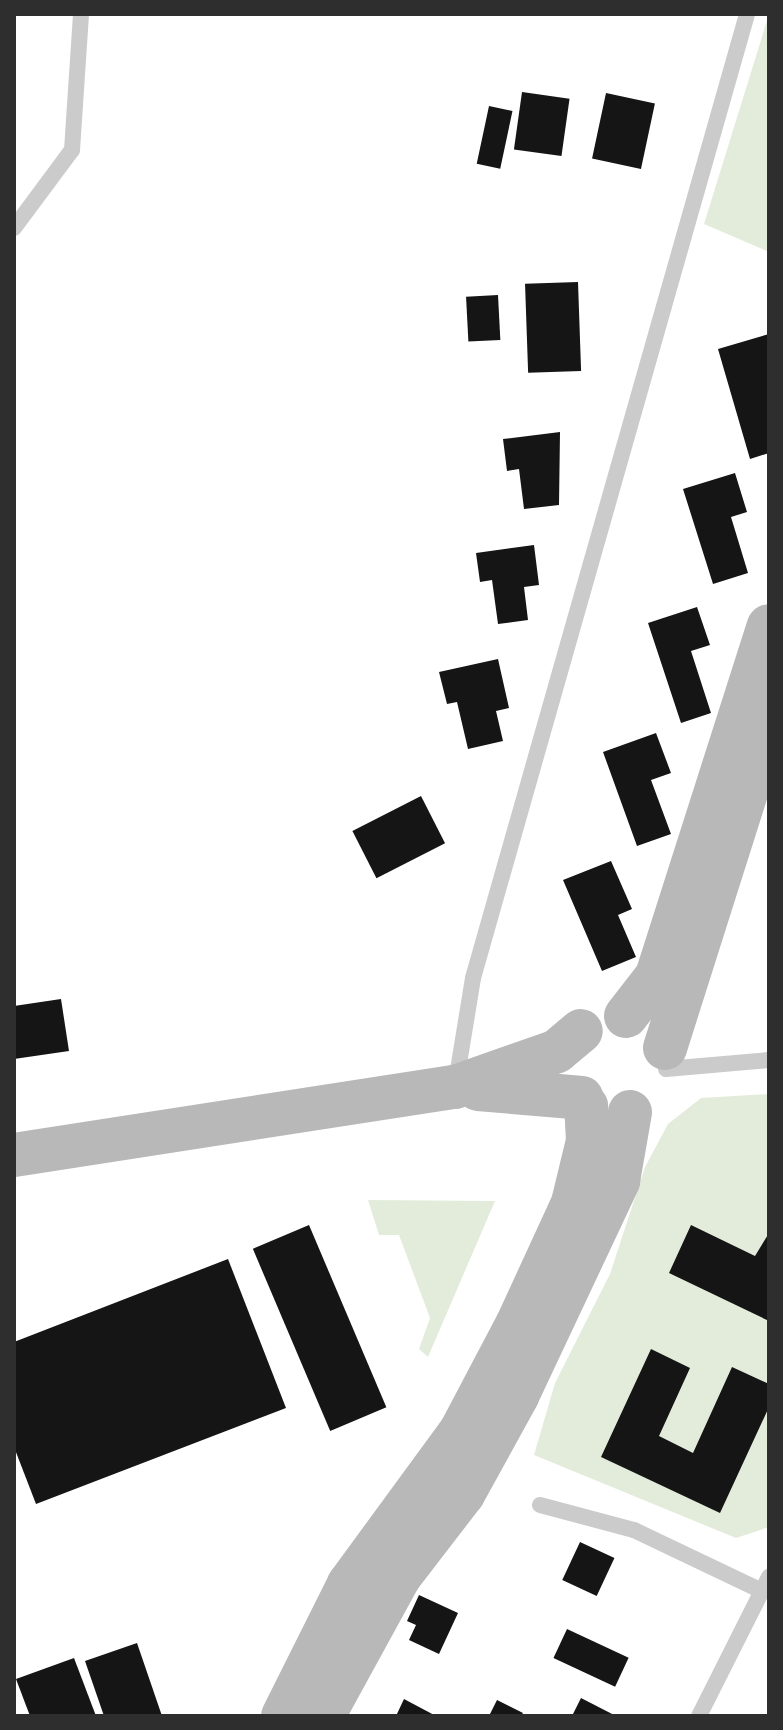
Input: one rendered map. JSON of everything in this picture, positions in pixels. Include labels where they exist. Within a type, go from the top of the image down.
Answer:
[{"type":"main road","points":[[626,1016],[657,976],[769,626]]},
{"type":"main road","points":[[455,1087],[584,1102],[614,1116],[630,1112],[660,1088],[665,1059],[769,721]]},
{"type":"main road","points":[[14,1155],[455,1087],[557,1051],[601,1018],[626,1016],[648,1026],[665,1059]]},
{"type":"main road","points":[[283,1716],[349,1584],[461,1431],[517,1325],[573,1203],[588,1141],[584,1102],[568,1065],[581,1031]]},
{"type":"main road","points":[[323,1716],[399,1577],[463,1494],[517,1396],[618,1181],[630,1112]]},
{"type":"lane","points":[[14,228],[72,150],[81,14]]},
{"type":"lane","points":[[455,1087],[473,978],[747,14]]},
{"type":"lane","points":[[665,1059],[769,1060]]},
{"type":"lane","points":[[540,1505],[634,1530],[764,1584],[699,1716]]},
{"type":"green space","points":[[769,14],[769,252],[704,224]]},
{"type":"green space","points":[[769,1094],[769,1527],[736,1538],[534,1455],[555,1383],[610,1274],[645,1167],[668,1124],[701,1098]]},
{"type":"green space","points":[[368,1200],[495,1201],[428,1357],[419,1349],[430,1318],[399,1235],[379,1235]]},
{"type":"building","points":[[522,92],[570,99],[561,156],[514,149]]},
{"type":"building","points":[[606,93],[655,103],[641,169],[592,159]]},
{"type":"building","points":[[489,106],[512,111],[500,169],[477,164]]},
{"type":"building","points":[[578,282],[581,371],[528,373],[525,284]]},
{"type":"building","points":[[498,295],[500,340],[468,342],[466,297]]},
{"type":"building","points":[[769,334],[769,453],[750,459],[718,349]]},
{"type":"building","points":[[560,432],[559,505],[524,509],[519,469],[507,471],[503,439]]},
{"type":"building","points":[[735,473],[747,512],[731,517],[748,573],[713,584],[683,489]]},
{"type":"building","points":[[534,545],[539,585],[524,587],[528,620],[498,624],[492,580],[480,582],[476,553]]},
{"type":"building","points":[[697,607],[710,645],[691,651],[711,713],[681,723],[648,623]]},
{"type":"building","points":[[498,659],[509,708],[496,711],[503,741],[468,749],[457,702],[447,704],[439,672]]},
{"type":"building","points":[[656,733],[671,773],[651,780],[671,834],[637,846],[603,752]]},
{"type":"building","points":[[421,796],[445,843],[376,878],[352,831]]},
{"type":"building","points":[[611,861],[632,909],[618,915],[636,957],[602,971],[563,880]]},
{"type":"building","points":[[61,999],[69,1051],[14,1059],[14,1006]]},
{"type":"building","points":[[309,1225],[386,1407],[330,1431],[253,1249]]},
{"type":"building","points":[[691,1225],[755,1256],[769,1233],[769,1321],[669,1273]]},
{"type":"building","points":[[228,1259],[286,1408],[36,1504],[14,1447],[14,1342]]},
{"type":"building","points":[[651,1349],[690,1368],[659,1436],[693,1453],[732,1367],[769,1384],[769,1407],[720,1513],[601,1457]]},
{"type":"building","points":[[580,1542],[614,1558],[597,1596],[562,1580]]},
{"type":"building","points":[[419,1595],[458,1613],[439,1654],[409,1640],[416,1625],[407,1621]]},
{"type":"building","points":[[567,1629],[629,1658],[615,1687],[553,1658]]},
{"type":"building","points":[[137,1643],[162,1716],[104,1716],[85,1661]]},
{"type":"building","points":[[74,1658],[96,1716],[30,1716],[16,1679]]},
{"type":"building","points":[[581,1698],[616,1716],[572,1716]]},
{"type":"building","points":[[404,1699],[436,1716],[396,1716]]},
{"type":"building","points":[[497,1700],[523,1713],[521,1716],[489,1716]]}]
